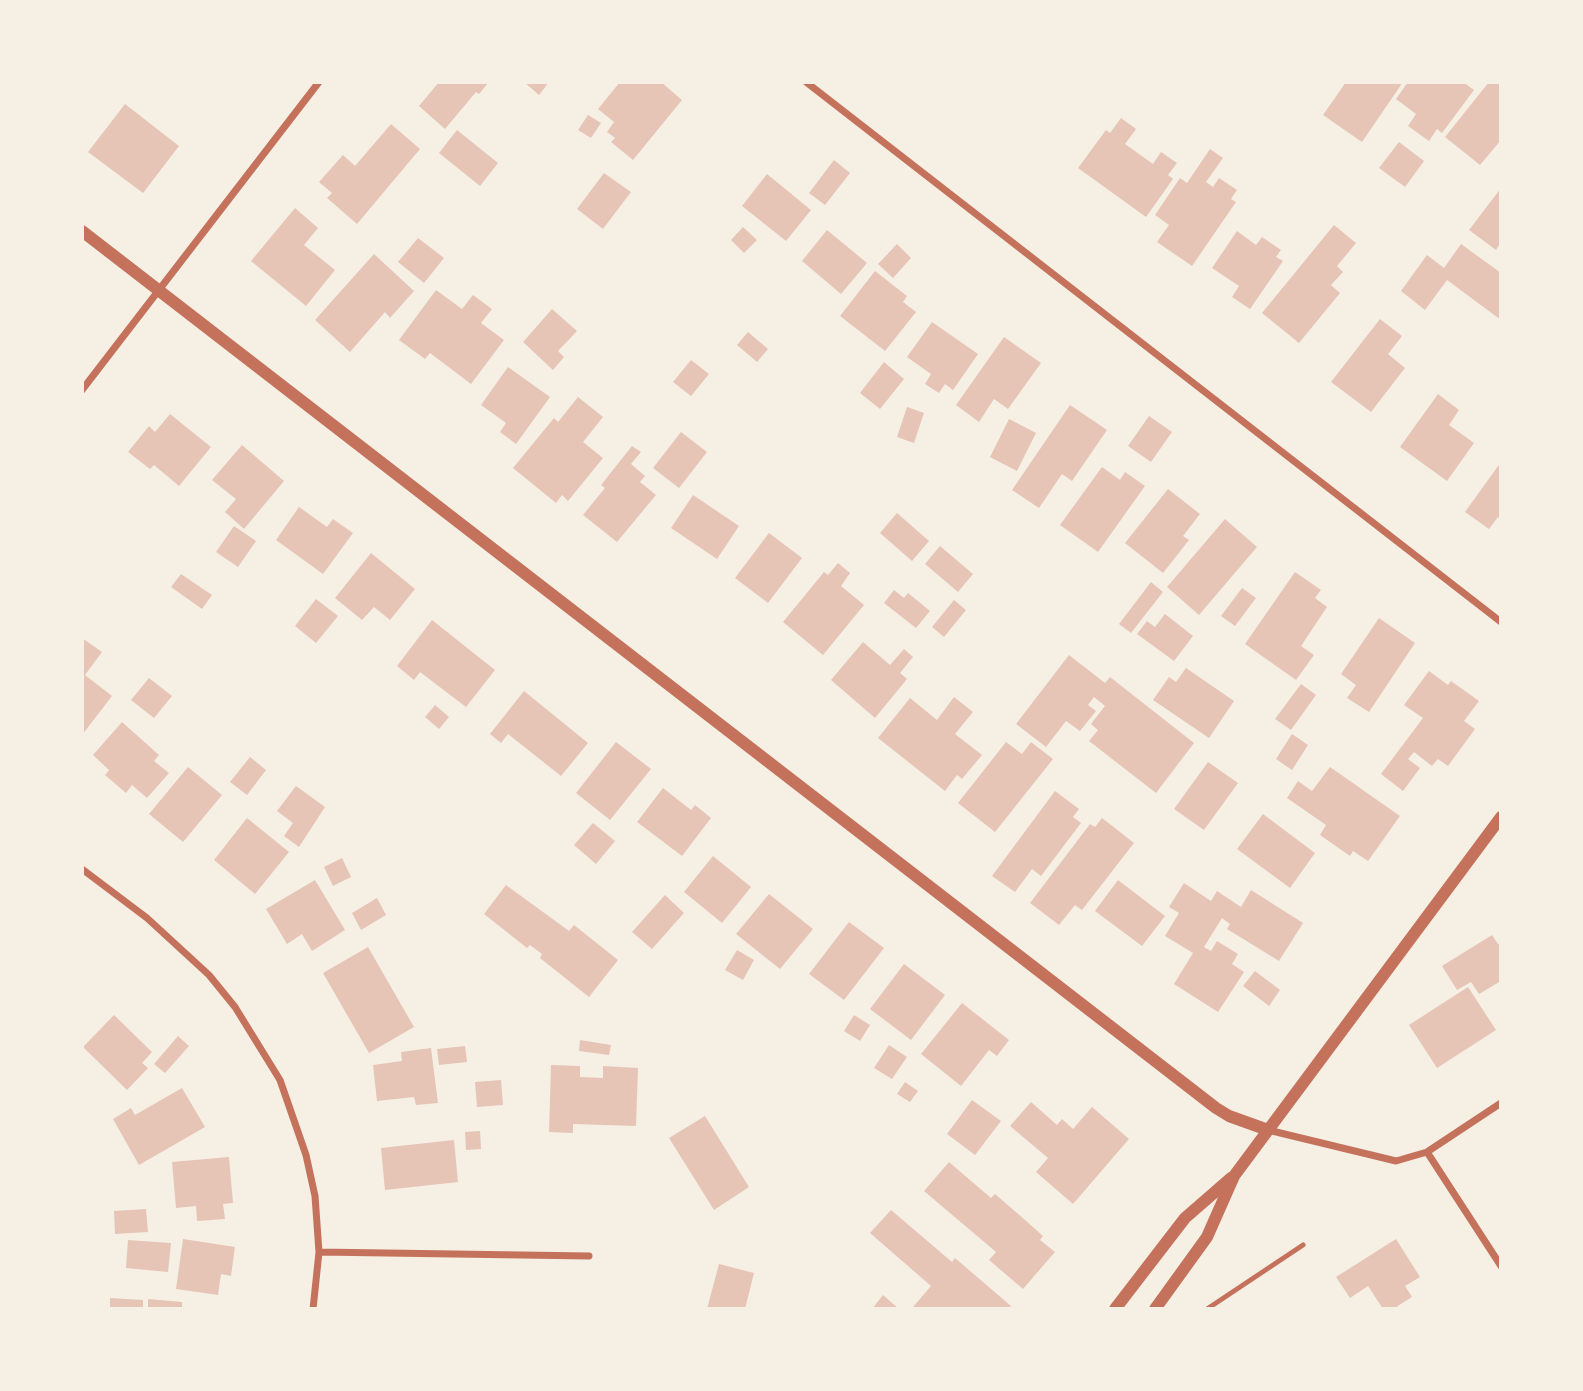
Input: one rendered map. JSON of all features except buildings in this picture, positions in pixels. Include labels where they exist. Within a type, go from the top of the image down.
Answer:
[{"type":"street","points":[[82,390],[319,82]]},
{"type":"street","points":[[806,82],[1501,622]]},
{"type":"street","points":[[82,231],[1228,1116],[1268,1130],[1388,1160],[1405,1160],[1427,1152],[1501,1102]]},
{"type":"street","points":[[1159,1308],[1207,1237],[1234,1176],[1501,817]]},
{"type":"street","points":[[82,869],[147,918],[209,975],[258,1041],[280,1080],[306,1155],[315,1196],[319,1252],[313,1309]]},
{"type":"street","points":[[1427,1152],[1501,1266]]},
{"type":"street","points":[[1115,1309],[1185,1217],[1234,1176]]},
{"type":"street","points":[[319,1252],[589,1256]]},
{"type":"lane","points":[[1207,1309],[1303,1245]]}]
